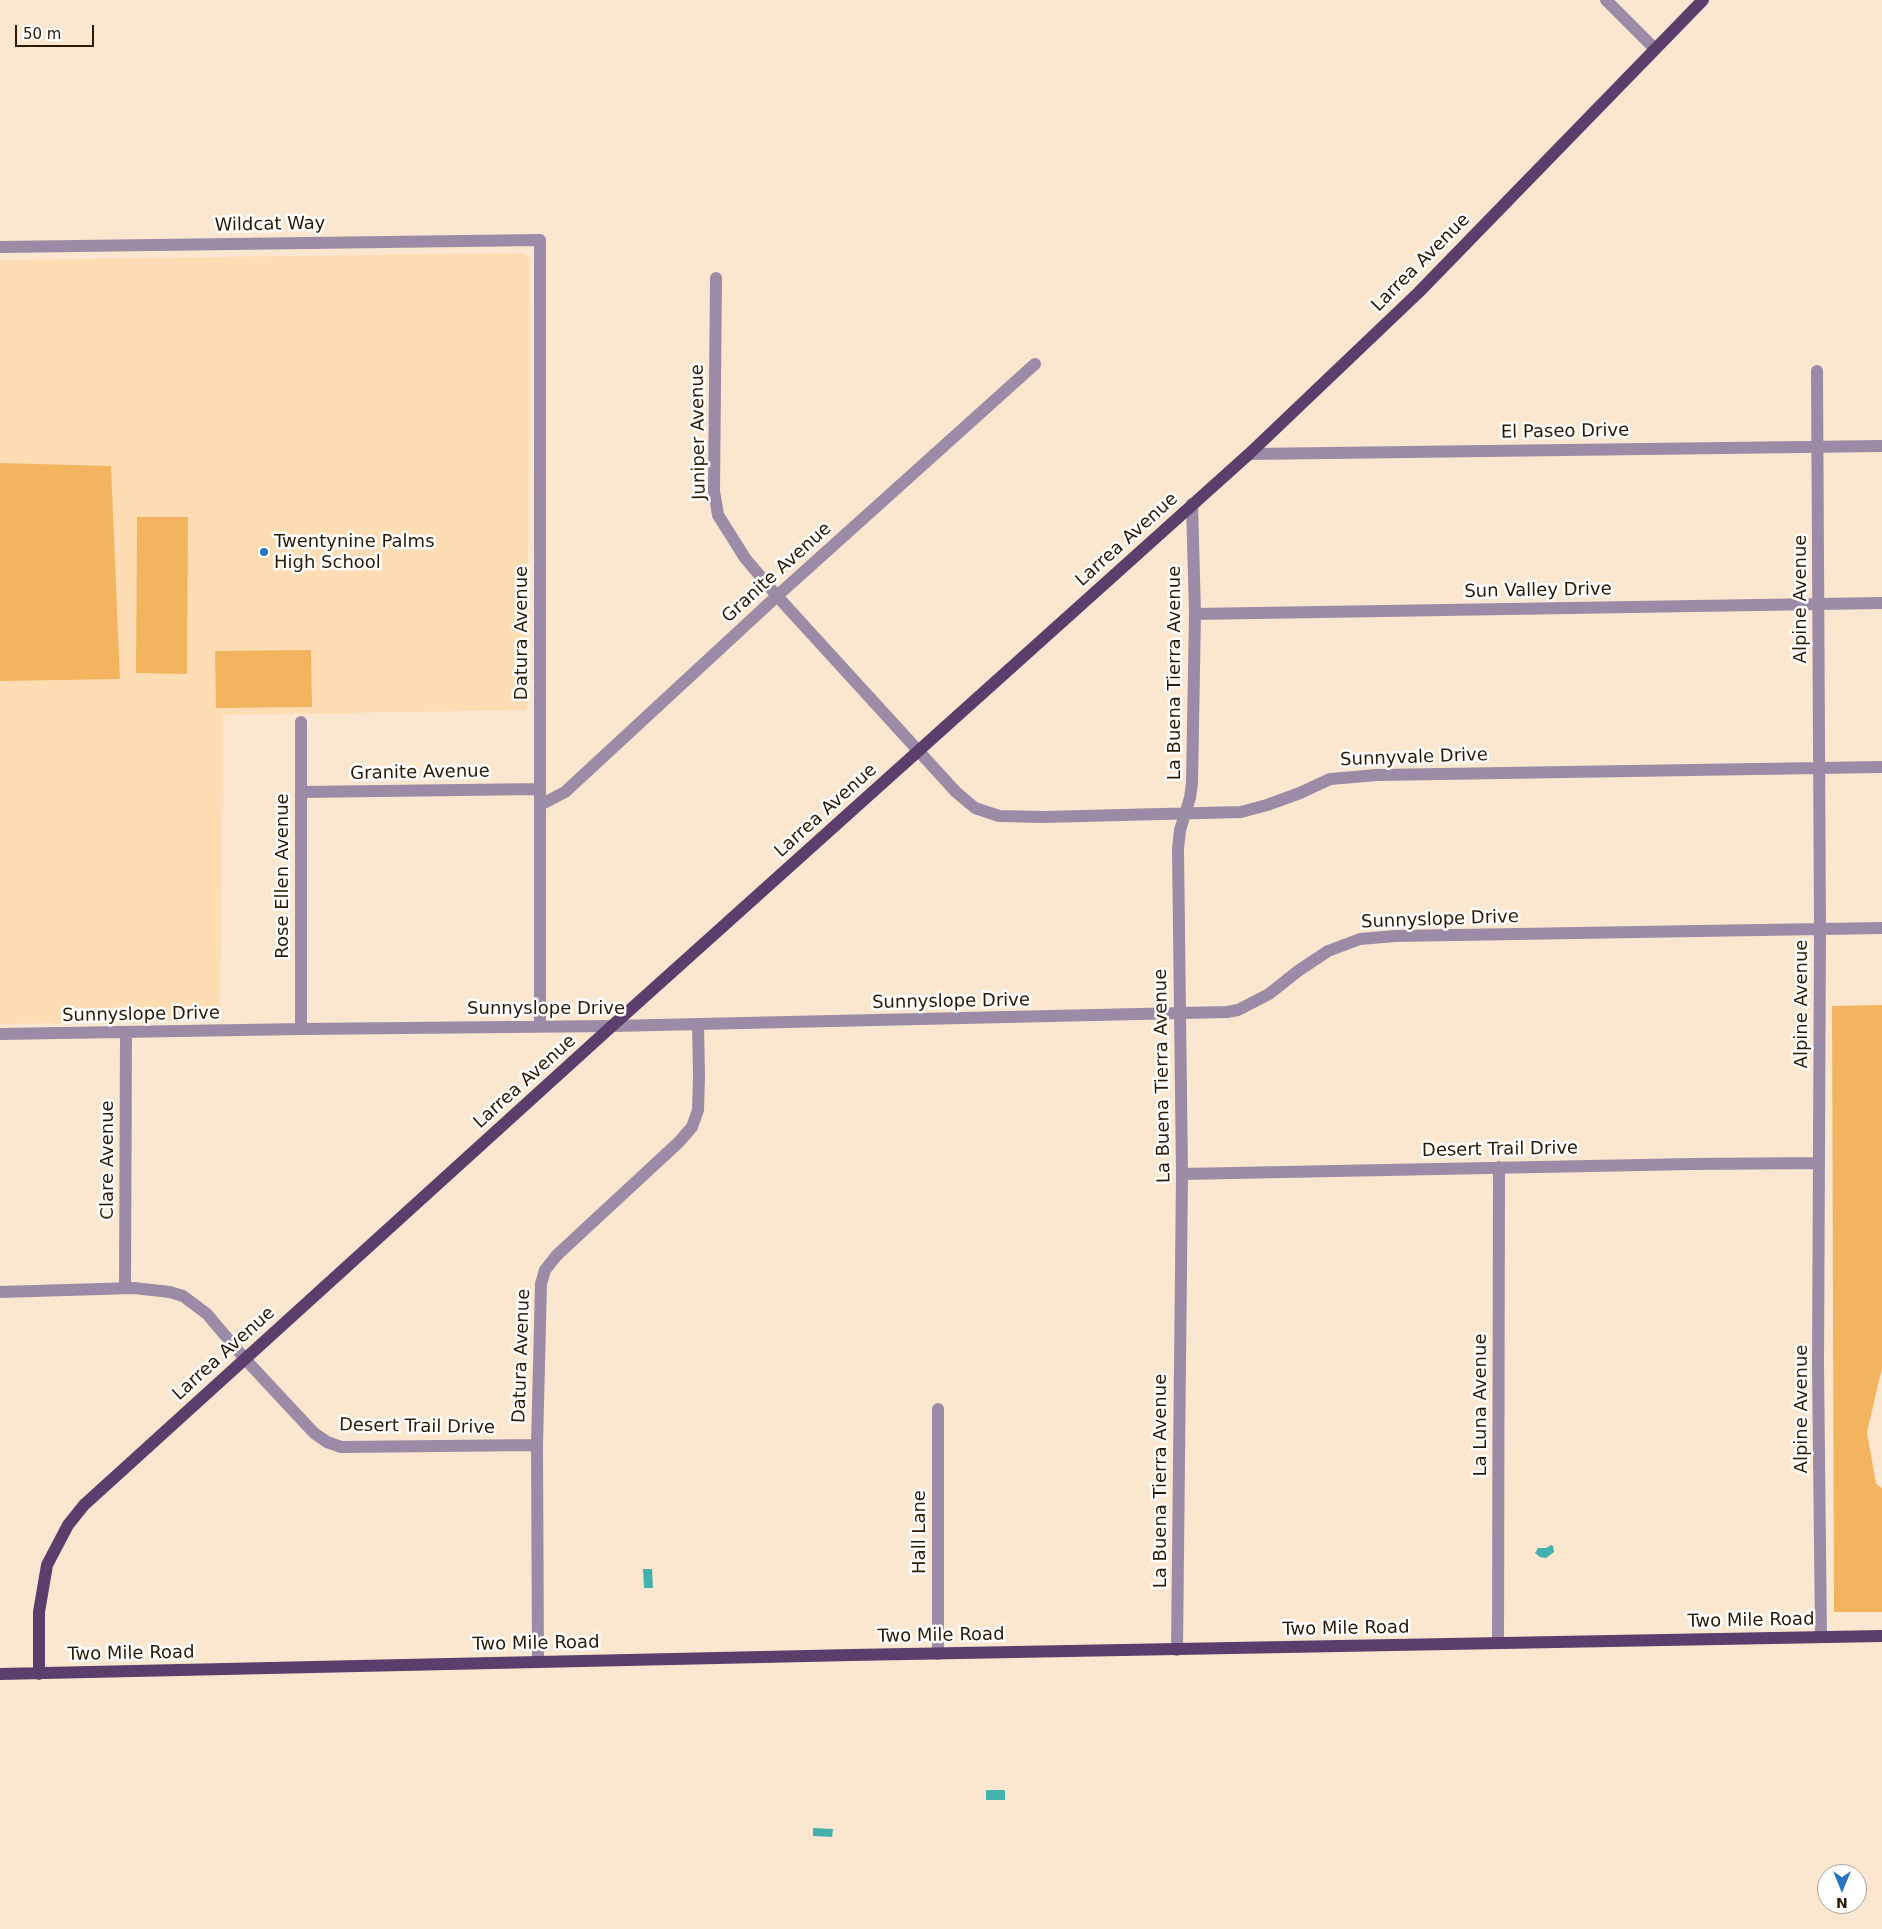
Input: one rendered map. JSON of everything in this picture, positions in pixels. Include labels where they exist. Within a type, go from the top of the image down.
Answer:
[{"type":"main road","name":"Larrea Avenue","points":[[39,1674],[39,1612],[47,1565],[68,1525],[84,1505],[612,1026],[1249,454],[1419,292],[1703,0]]},
{"type":"main road","name":"Two Mile Road","points":[[0,1674],[1882,1636]]},
{"type":"street","points":[[1606,0],[1655,49]]},
{"type":"street","name":"Wildcat Way","points":[[0,247],[540,240]]},
{"type":"street","name":"Datura Avenue","points":[[540,240],[540,1026]]},
{"type":"street","name":"Juniper Avenue","points":[[716,278],[714,491],[718,515],[744,558],[919,751]]},
{"type":"street","name":"Granite Avenue","points":[[540,806],[565,792],[777,596],[1035,364]]},
{"type":"street","name":"Alpine Avenue","points":[[1817,371],[1820,929],[1818,1365],[1821,1637]]},
{"type":"street","name":"El Paseo Drive","points":[[1249,454],[1882,446]]},
{"type":"street","name":"La Buena Tierra Avenue","points":[[1177,1650],[1182,1174],[1178,849],[1184,813],[1190,798],[1192,783],[1195,614],[1192,504]]},
{"type":"street","name":"Sun Valley Drive","points":[[1195,614],[1882,603]]},
{"type":"street","name":"Rose Ellen Avenue","points":[[301,722],[301,1029]]},
{"type":"street","name":"Sunnyvale Drive","points":[[919,751],[956,792],[975,808],[999,816],[1043,817],[1241,812],[1267,806],[1330,779],[1377,775],[1882,767]]},
{"type":"street","name":"Granite Avenue","points":[[301,792],[540,789]]},
{"type":"street","name":"Sunnyslope Drive","points":[[0,1034],[612,1026],[1227,1012],[1238,1010],[1269,994],[1298,971],[1328,951],[1360,939],[1395,936],[1882,928]]},
{"type":"street","name":"Datura Avenue","points":[[538,1662],[537,1444],[539,1302],[541,1284],[545,1270],[557,1255],[692,1128],[698,1110],[698,1024]]},
{"type":"street","name":"Clare Avenue","points":[[125,1288],[126,1033]]},
{"type":"street","name":"Desert Trail Drive","points":[[1182,1174],[1499,1167],[1819,1163]]},
{"type":"street","name":"La Luna Avenue","points":[[1498,1643],[1499,1167]]},
{"type":"street","name":"Desert Trail Drive","points":[[0,1292],[125,1288],[162,1291],[183,1296],[208,1314],[245,1359],[314,1433],[327,1442],[341,1447],[537,1444]]},
{"type":"street","name":"Hall Lane","points":[[938,1410],[938,1654]]},
{"type":"shaded area","name":"Twentynine Palms High School","points":[[521,253],[529,257],[530,261],[527,710],[223,715],[220,1020],[0,1024],[0,260]]},
{"type":"shaded area","points":[[0,463],[111,466],[120,679],[0,681]]},
{"type":"shaded area","points":[[137,517],[188,517],[187,674],[136,673]]},
{"type":"shaded area","points":[[311,650],[312,707],[216,708],[215,651]]},
{"type":"shaded area","points":[[1882,1005],[1882,1368],[1867,1432],[1876,1484],[1882,1488],[1882,1612],[1834,1612],[1832,1006]]},
{"type":"water","points":[[1551,1545],[1554,1552],[1546,1558],[1540,1557],[1535,1553],[1538,1548],[1546,1548]]},
{"type":"water","points":[[643,1569],[652,1569],[653,1588],[644,1588]]},
{"type":"water","points":[[986,1790],[1005,1790],[1005,1800],[986,1800]]},
{"type":"water","points":[[813,1828],[833,1829],[832,1837],[813,1836]]},
{"type":"place","name":"Twentynine Palms High School","points":[[264,552]]}]
